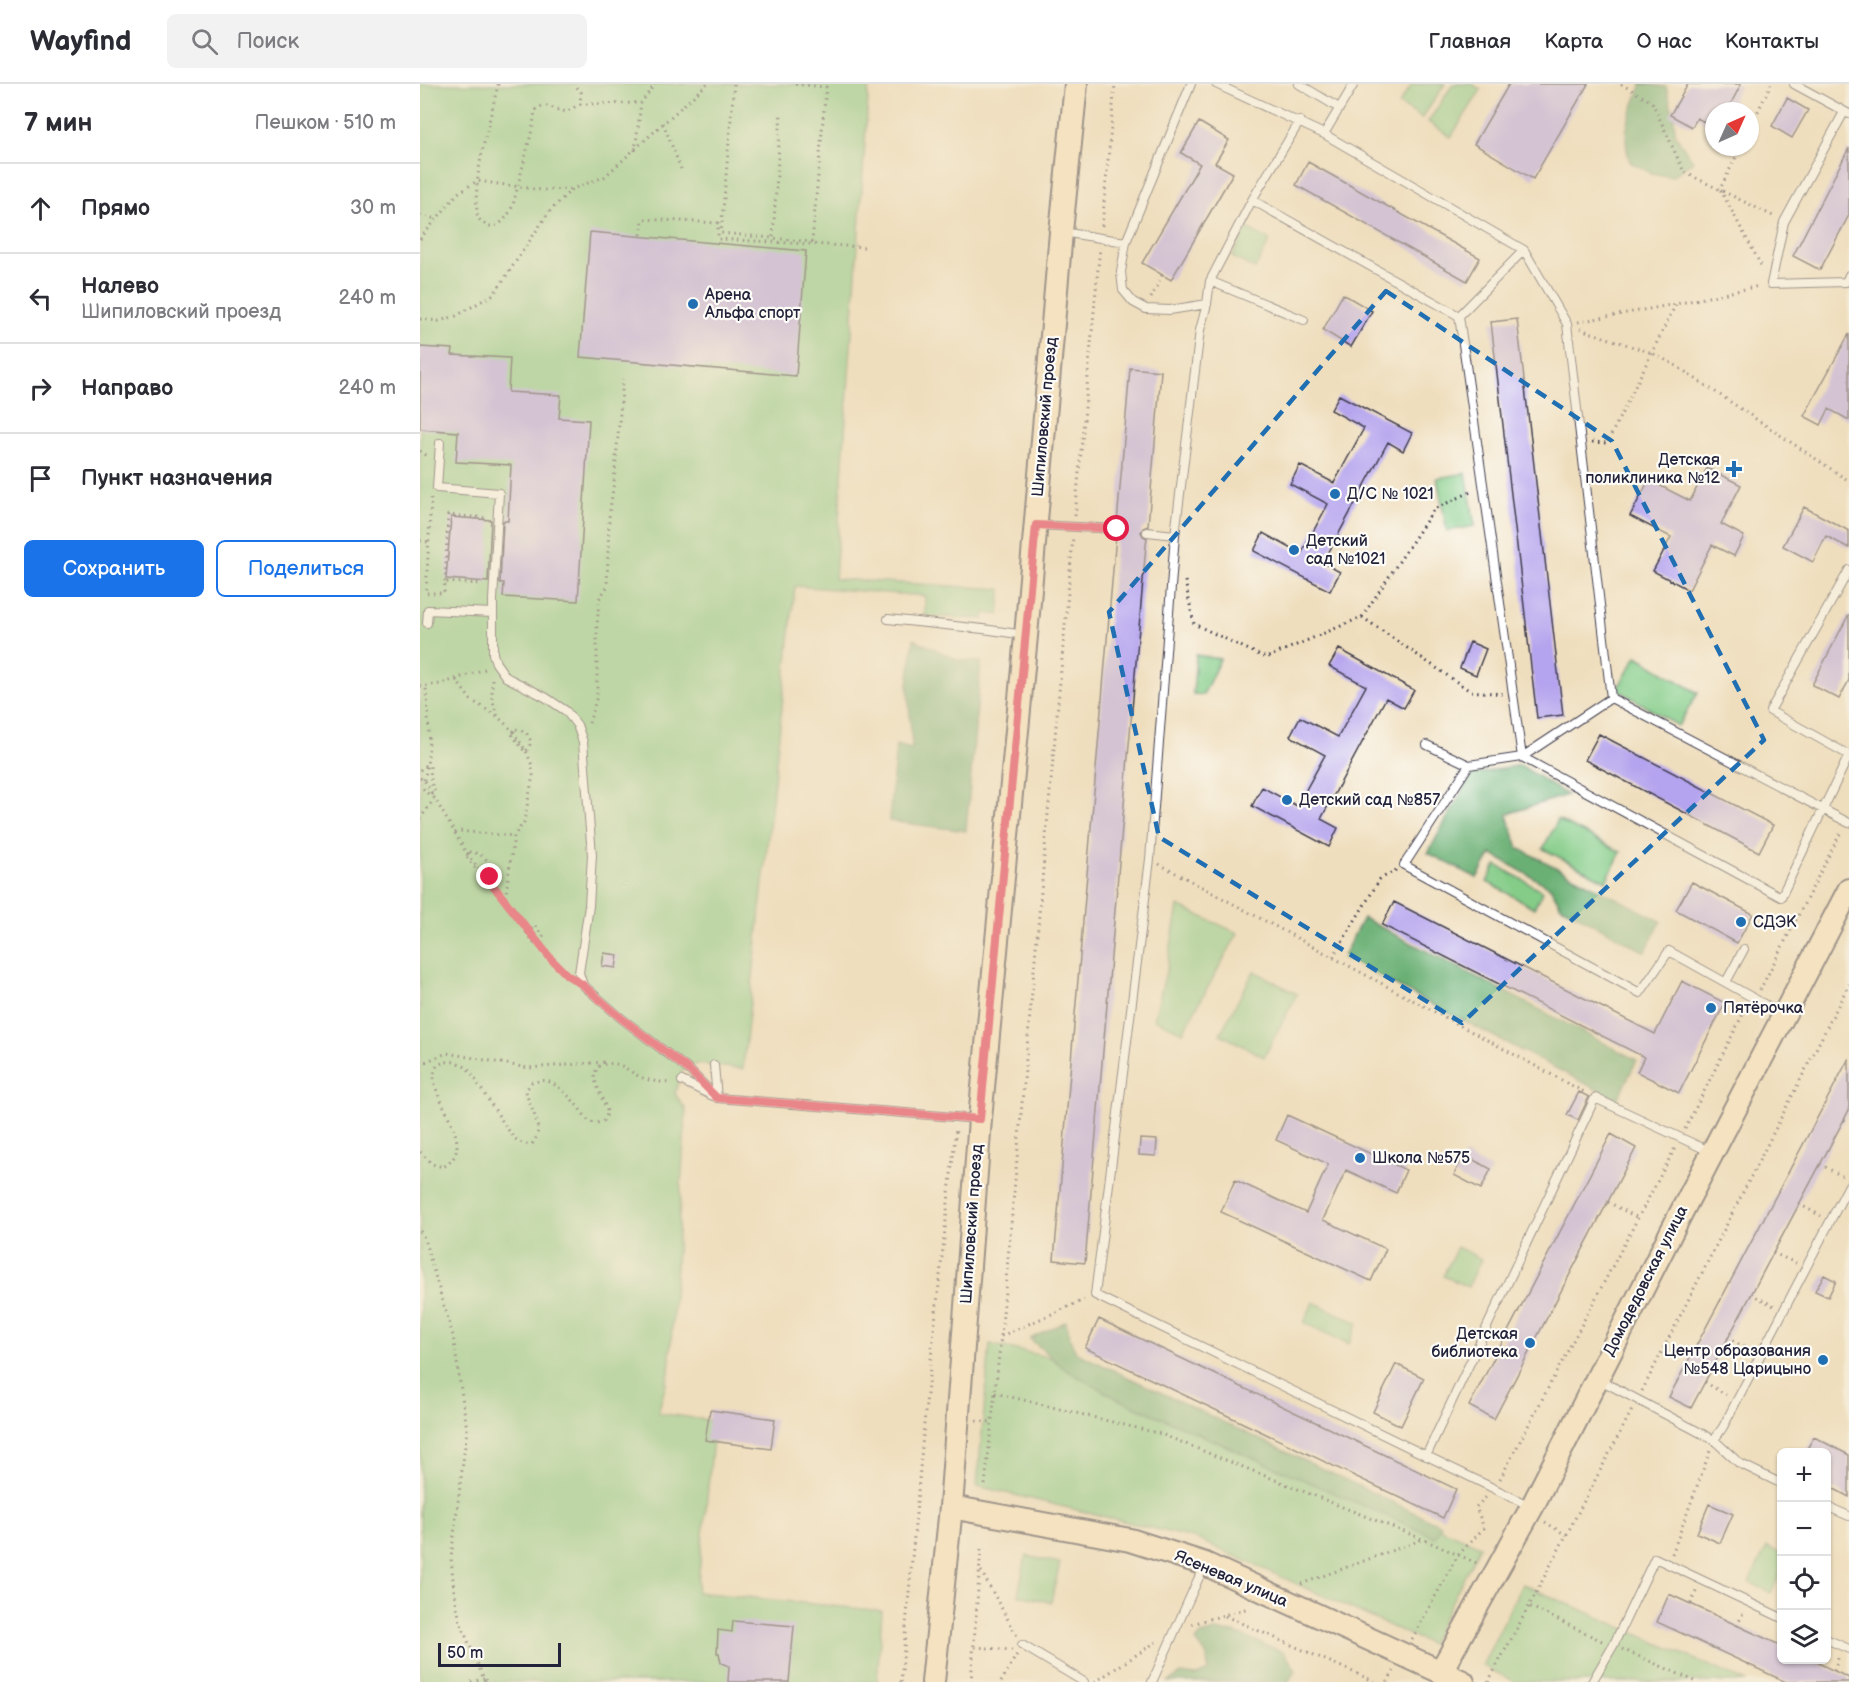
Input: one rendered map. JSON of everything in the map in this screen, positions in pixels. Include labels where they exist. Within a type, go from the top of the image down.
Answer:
[{"type":"main road","name":"Шипиловский проезд","points":[[933,1682],[951,1507],[980,1119],[1076,84]]},
{"type":"main road","name":"Домодедовская улица","points":[[1441,1671],[1532,1507],[1596,1378],[1849,890]]},
{"type":"main road","name":"Ясеневая улица","points":[[951,1507],[1130,1540],[1205,1564],[1464,1682]]},
{"type":"lane","points":[[1191,84],[1126,242],[1121,272],[1123,290],[1133,302],[1146,309],[1170,310],[1207,304]]},
{"type":"lane","points":[[1216,84],[1300,121],[1524,250],[1567,324],[1611,698]]},
{"type":"lane","points":[[1299,84],[1340,108]]},
{"type":"lane","points":[[1324,134],[1354,84]]},
{"type":"lane","points":[[1794,84],[1846,113],[1784,222],[1771,284],[1846,282],[1849,276]]},
{"type":"lane","points":[[1300,121],[1252,200],[1210,281],[1200,330],[1175,535],[1150,859],[1095,1295],[1532,1507]]},
{"type":"lane","points":[[1252,200],[1459,316]]},
{"type":"lane","points":[[1061,232],[1126,242]]},
{"type":"lane","points":[[1459,316],[1524,250]]},
{"type":"lane","points":[[1210,281],[1304,320]]},
{"type":"lane","points":[[1459,316],[1522,757]]},
{"type":"lane","points":[[440,444],[437,488],[499,493],[493,613],[495,663],[506,677],[545,697],[566,711],[577,725],[583,742],[592,855],[589,906],[579,973],[583,985],[621,1018],[689,1070],[717,1098]]},
{"type":"lane","points":[[1036,525],[1117,529]]},
{"type":"lane","points":[[1147,532],[1175,535]]},
{"type":"lane","points":[[1522,757],[1781,897],[1849,755],[1770,711],[1849,570]]},
{"type":"lane","points":[[427,623],[428,610],[493,613]]},
{"type":"lane","points":[[888,619],[983,628],[1026,636]]},
{"type":"lane","points":[[1427,745],[1469,765],[1522,757],[1611,698]]},
{"type":"lane","points":[[1611,698],[1848,822]]},
{"type":"lane","points":[[1469,765],[1404,865],[1640,993],[1669,951],[1784,1016]]},
{"type":"lane","points":[[1726,982],[1744,949]]},
{"type":"lane","points":[[714,1065],[717,1098]]},
{"type":"lane","points":[[682,1082],[717,1098],[980,1119]]},
{"type":"lane","points":[[1426,1456],[1595,1098],[1712,1153]]},
{"type":"lane","points":[[1714,1440],[1849,1185]]},
{"type":"lane","points":[[1596,1378],[1714,1440],[1739,1463],[1777,1482]]},
{"type":"lane","points":[[1831,1508],[1849,1516]]},
{"type":"lane","points":[[1592,1682],[1613,1646],[1655,1558],[1777,1616]]},
{"type":"lane","points":[[1152,1682],[1205,1564]]},
{"type":"lane","points":[[1831,1641],[1849,1649]]},
{"type":"lane","points":[[1022,1645],[1084,1682]]},
{"type":"path","points":[[498,84],[477,180],[476,213],[485,225],[493,227],[502,223],[509,215],[518,187],[535,111],[544,105],[566,112],[580,104],[641,103]]},
{"type":"path","points":[[574,84],[580,92],[580,104]]},
{"type":"path","points":[[635,151],[641,103],[655,84]]},
{"type":"path","points":[[420,239],[458,193],[477,180],[542,190],[572,189],[604,177],[707,84]]},
{"type":"path","points":[[734,84],[721,233],[773,240],[864,247]]},
{"type":"path","points":[[641,235],[643,219],[718,223],[718,239],[812,242],[826,87],[792,84]]},
{"type":"path","points":[[984,1485],[1001,1336],[1116,84]]},
{"type":"path","points":[[1621,84],[1652,102],[1684,172],[1784,222]]},
{"type":"path","points":[[1759,110],[1772,84]]},
{"type":"path","points":[[773,240],[781,112]]},
{"type":"path","points":[[663,123],[681,169]]},
{"type":"path","points":[[1720,189],[1736,156]]},
{"type":"path","points":[[420,319],[439,321],[456,316],[494,294],[549,212],[572,189]]},
{"type":"path","points":[[1567,324],[1771,284],[1720,189]]},
{"type":"path","points":[[420,215],[436,219]]},
{"type":"path","points":[[1146,309],[1162,275]]},
{"type":"path","points":[[1581,442],[1606,443],[1676,304]]},
{"type":"path","points":[[1567,324],[1652,353],[1676,365],[1849,481]]},
{"type":"path","points":[[583,742],[597,696],[599,599],[607,587],[609,517],[623,379]]},
{"type":"path","points":[[420,452],[431,458]]},
{"type":"path","points":[[1184,580],[1194,624],[1266,658],[1362,617],[1434,509],[1482,487]]},
{"type":"path","points":[[432,495],[426,592],[444,593],[448,515],[498,518]]},
{"type":"path","points":[[420,541],[429,542]]},
{"type":"path","points":[[445,582],[485,584]]},
{"type":"path","points":[[420,585],[426,587]]},
{"type":"path","points":[[1362,617],[1470,690],[1513,695]]},
{"type":"path","points":[[420,686],[426,687],[456,680],[487,669],[493,671],[492,699],[498,717]]},
{"type":"path","points":[[456,680],[471,700],[498,717],[513,731],[511,733],[526,751],[531,763],[531,790],[524,822],[514,836],[503,900]]},
{"type":"path","points":[[426,687],[429,729],[428,766],[422,779],[467,854],[529,932],[567,975],[583,985]]},
{"type":"path","points":[[513,731],[522,729],[529,736],[530,745],[526,751]]},
{"type":"path","points":[[420,770],[428,766]]},
{"type":"path","points":[[420,819],[435,793],[430,782],[430,766],[428,766]]},
{"type":"path","points":[[420,785],[433,797]]},
{"type":"path","points":[[531,790],[537,790]]},
{"type":"path","points":[[1403,1654],[1458,1555],[1484,1528],[1476,1507],[1495,1488],[1681,1138],[1751,997],[1759,990],[1848,822]]},
{"type":"path","points":[[455,833],[458,831],[514,836]]},
{"type":"path","points":[[467,854],[475,852],[488,861],[491,871],[488,879]]},
{"type":"path","points":[[1150,859],[1595,1098]]},
{"type":"path","points":[[1333,957],[1380,879],[1404,865]]},
{"type":"path","points":[[529,932],[536,926],[543,936],[537,941]]},
{"type":"path","points":[[1488,1682],[1637,1399],[1849,984]]},
{"type":"path","points":[[420,1064],[447,1053],[528,1068],[607,1062],[618,1063],[645,1079],[672,1084],[682,1082]]},
{"type":"path","points":[[420,1152],[432,1164],[443,1167],[452,1162],[455,1154],[454,1142],[430,1088],[430,1076],[434,1068],[442,1062],[455,1062],[467,1068],[513,1137],[526,1145],[532,1144],[538,1133],[526,1090],[532,1082],[545,1080],[577,1104],[590,1122],[597,1123],[603,1121],[608,1113],[594,1078],[597,1067],[607,1062]]},
{"type":"path","points":[[901,1682],[925,1413],[957,1118]]},
{"type":"path","points":[[1844,1119],[1849,1122]]},
{"type":"path","points":[[1820,1164],[1849,1179]]},
{"type":"path","points":[[1608,1202],[1638,1219]]},
{"type":"path","points":[[1799,1204],[1830,1220]]},
{"type":"path","points":[[420,1231],[453,1336],[467,1430],[451,1558],[460,1622],[486,1680],[471,1682]]},
{"type":"path","points":[[1773,1253],[1806,1268]]},
{"type":"path","points":[[1751,1294],[1784,1310]]},
{"type":"path","points":[[1001,1336],[1095,1295]]},
{"type":"path","points":[[1728,1338],[1760,1356]]},
{"type":"path","points":[[1705,1382],[1736,1401]]},
{"type":"path","points":[[995,1394],[1161,1434],[1479,1564]]},
{"type":"path","points":[[968,1420],[992,1422]]},
{"type":"path","points":[[1669,1564],[1714,1440]]},
{"type":"path","points":[[1301,1584],[1422,1539]]},
{"type":"path","points":[[971,1682],[981,1549]]},
{"type":"path","points":[[980,1569],[1022,1645]]},
{"type":"path","points":[[1529,1606],[1613,1646],[1697,1682]]},
{"type":"path","points":[[1224,1615],[1376,1682]]},
{"type":"path","points":[[975,1647],[1019,1650],[1001,1682]]},
{"type":"highlighted area","points":[[1386,291],[1612,441],[1764,740],[1462,1023],[1159,837],[1109,612]]},
{"type":"green space","points":[[420,84],[869,84],[835,579],[1001,589],[999,615],[985,613],[984,619],[925,616],[925,596],[795,586],[743,1069],[697,1064],[682,1071],[675,1094],[686,1110],[669,1373],[658,1413],[715,1421],[697,1592],[882,1611],[877,1682],[420,1682]]},
{"type":"green space","points":[[1412,84],[1445,84],[1422,118],[1399,104]]},
{"type":"green space","points":[[1453,84],[1472,84],[1481,90],[1451,137],[1428,122]]},
{"type":"green space","points":[[1642,84],[1666,87],[1674,116],[1675,134],[1693,161],[1672,177],[1651,173],[1630,162],[1626,141],[1628,122]]},
{"type":"green space","points":[[1247,228],[1270,240],[1255,269],[1232,257]]},
{"type":"green space","points":[[1466,473],[1475,526],[1447,531],[1437,478]]},
{"type":"green space","points":[[914,639],[957,660],[981,662],[966,831],[889,821],[896,745],[912,749],[908,685]]},
{"type":"green space","points":[[1196,655],[1220,659],[1203,695],[1193,694]]},
{"type":"green space","points":[[1637,656],[1698,693],[1678,726],[1617,689]]},
{"type":"green space","points":[[1520,765],[1567,795],[1507,814],[1518,848],[1661,921],[1645,952],[1561,906],[1550,887],[1491,854],[1477,878],[1428,853],[1471,775]]},
{"type":"green space","points":[[1558,820],[1621,852],[1606,881],[1543,849]]},
{"type":"green space","points":[[1496,865],[1543,891],[1534,908],[1487,882]]},
{"type":"green space","points":[[1178,906],[1238,933],[1183,1032],[1154,1019],[1167,968]]},
{"type":"green space","points":[[1363,918],[1637,1060],[1617,1100],[1342,958]]},
{"type":"green space","points":[[1254,971],[1297,994],[1264,1057],[1220,1034]]},
{"type":"green space","points":[[1457,1247],[1481,1259],[1468,1287],[1443,1276]]},
{"type":"green space","points":[[1313,1302],[1358,1323],[1349,1344],[1304,1323]]},
{"type":"green space","points":[[1066,1321],[1070,1339],[1077,1353],[1441,1525],[1435,1537],[1116,1398],[1066,1370],[1030,1339]]},
{"type":"green space","points":[[990,1344],[1061,1360],[1480,1546],[1430,1644],[1197,1539],[977,1486]]},
{"type":"green space","points":[[1767,1547],[1777,1552],[1777,1580],[1771,1593],[1749,1582]]},
{"type":"green space","points":[[1026,1556],[1060,1563],[1051,1602],[1018,1595]]},
{"type":"green space","points":[[1522,1584],[1747,1682],[1516,1682],[1482,1666]]},
{"type":"green space","points":[[1215,1631],[1235,1633],[1284,1652],[1296,1670],[1288,1682],[1168,1682],[1181,1674],[1197,1676],[1208,1671],[1207,1656],[1196,1641],[1201,1635]]},
{"type":"building","points":[[1509,84],[1588,84],[1533,179],[1474,144]]},
{"type":"building","points":[[1688,84],[1741,84],[1732,102],[1705,102],[1705,122],[1697,118],[1692,127],[1670,115]]},
{"type":"building","points":[[1787,98],[1808,110],[1792,138],[1772,126]]},
{"type":"building","points":[[1199,122],[1229,140],[1215,163],[1233,173],[1171,280],[1142,263],[1200,164],[1181,153]]},
{"type":"building","points":[[1849,148],[1849,215],[1820,270],[1793,256]]},
{"type":"building","points":[[1308,162],[1480,258],[1467,281],[1296,185]]},
{"type":"building","name":"Арена Альфа спорт","points":[[590,232],[806,251],[796,376],[580,357]]},
{"type":"building","points":[[1343,294],[1372,311],[1351,347],[1323,330]]},
{"type":"building","points":[[1517,319],[1563,715],[1537,718],[1491,322]]},
{"type":"building","points":[[1849,334],[1849,420],[1829,409],[1821,425],[1804,416]]},
{"type":"building","points":[[420,347],[453,349],[452,355],[510,358],[508,392],[561,395],[559,418],[589,420],[578,601],[503,597],[504,583],[500,583],[503,521],[508,521],[511,465],[456,462],[458,432],[420,429]]},
{"type":"building","points":[[1130,368],[1161,371],[1148,526],[1141,532],[1147,538],[1085,1263],[1054,1260],[1116,535],[1123,530],[1122,526],[1117,523]]},
{"type":"building","name":"Д/C № 1021","points":[[1339,395],[1412,433],[1403,451],[1388,442],[1323,563],[1340,572],[1330,591],[1254,551],[1263,533],[1301,554],[1328,504],[1290,484],[1300,465],[1334,483],[1364,428],[1331,410]]},
{"type":"building","points":[[1707,468],[1741,485],[1721,524],[1744,536],[1734,556],[1712,545],[1689,590],[1653,571],[1671,537],[1630,516],[1649,480],[1690,501]]},
{"type":"building","points":[[1804,507],[1849,531],[1849,548],[1826,536],[1813,562],[1783,546]]},
{"type":"building","points":[[451,517],[491,520],[488,582],[446,579]]},
{"type":"building","points":[[1849,614],[1849,680],[1839,699],[1812,685]]},
{"type":"building","points":[[1470,642],[1486,649],[1476,675],[1460,668]]},
{"type":"building","points":[[1339,649],[1414,690],[1404,708],[1386,698],[1321,819],[1338,828],[1329,847],[1252,806],[1262,787],[1297,806],[1325,755],[1290,736],[1300,717],[1338,737],[1366,686],[1329,666]]},
{"type":"building","points":[[1599,734],[1773,825],[1759,852],[1585,760]]},
{"type":"building","points":[[1692,882],[1753,914],[1737,943],[1676,910]]},
{"type":"building","points":[[1394,902],[1655,1034],[1682,981],[1725,1003],[1679,1093],[1637,1072],[1644,1057],[1382,925]]},
{"type":"building","points":[[604,953],[618,955],[616,968],[602,966]]},
{"type":"building","points":[[1849,1058],[1849,1110],[1691,1408],[1669,1397]]},
{"type":"building","points":[[1579,1092],[1589,1097],[1578,1120],[1567,1115]]},
{"type":"building","points":[[1287,1115],[1406,1170],[1396,1193],[1346,1170],[1323,1220],[1386,1249],[1371,1281],[1221,1212],[1235,1180],[1306,1213],[1328,1164],[1276,1140]]},
{"type":"building","points":[[1611,1134],[1636,1148],[1494,1419],[1469,1406]]},
{"type":"building","points":[[1140,1139],[1157,1140],[1156,1156],[1139,1155]]},
{"type":"building","points":[[1464,1155],[1491,1169],[1481,1189],[1454,1175]]},
{"type":"building","points":[[1824,1275],[1836,1281],[1828,1297],[1815,1291]]},
{"type":"building","points":[[1099,1319],[1456,1489],[1443,1518],[1085,1348]]},
{"type":"building","points":[[1396,1364],[1424,1378],[1401,1426],[1373,1412]]},
{"type":"building","points":[[710,1410],[775,1419],[771,1449],[705,1440]]},
{"type":"building","points":[[1814,1437],[1849,1455],[1849,1497],[1831,1487],[1831,1448],[1807,1448]]},
{"type":"building","points":[[1709,1504],[1733,1514],[1720,1543],[1697,1533]]},
{"type":"building","points":[[1669,1594],[1777,1644],[1777,1664],[1820,1664],[1849,1678],[1849,1682],[1786,1682],[1657,1622]]},
{"type":"building","points":[[733,1621],[794,1626],[789,1682],[728,1682],[729,1666],[721,1663],[719,1653],[717,1653],[718,1630],[732,1632]]},
{"type":"place","name":"Арена Альфа спорт","points":[[693,304]]},
{"type":"place","name":"Детская поликлиника №12","points":[[1734,469]]},
{"type":"place","name":"Д/C № 1021","points":[[1335,494]]},
{"type":"place","name":"Детский сад №1021","points":[[1294,550]]},
{"type":"place","name":"Детский сад №857","points":[[1287,800]]},
{"type":"place","name":"СДЭК","points":[[1741,922]]},
{"type":"place","name":"Пятёрочка","points":[[1711,1008]]},
{"type":"place","name":"Школа №575","points":[[1360,1158]]},
{"type":"place","name":"Детская библиотека","points":[[1530,1343]]},
{"type":"place","name":"Центр образования №548 Царицыно","points":[[1823,1360]]},
{"type":"route","points":[[490,877],[488,879],[503,900],[567,975],[583,985],[621,1018],[689,1070],[717,1098],[980,1119],[1036,525],[1117,529]]}]
